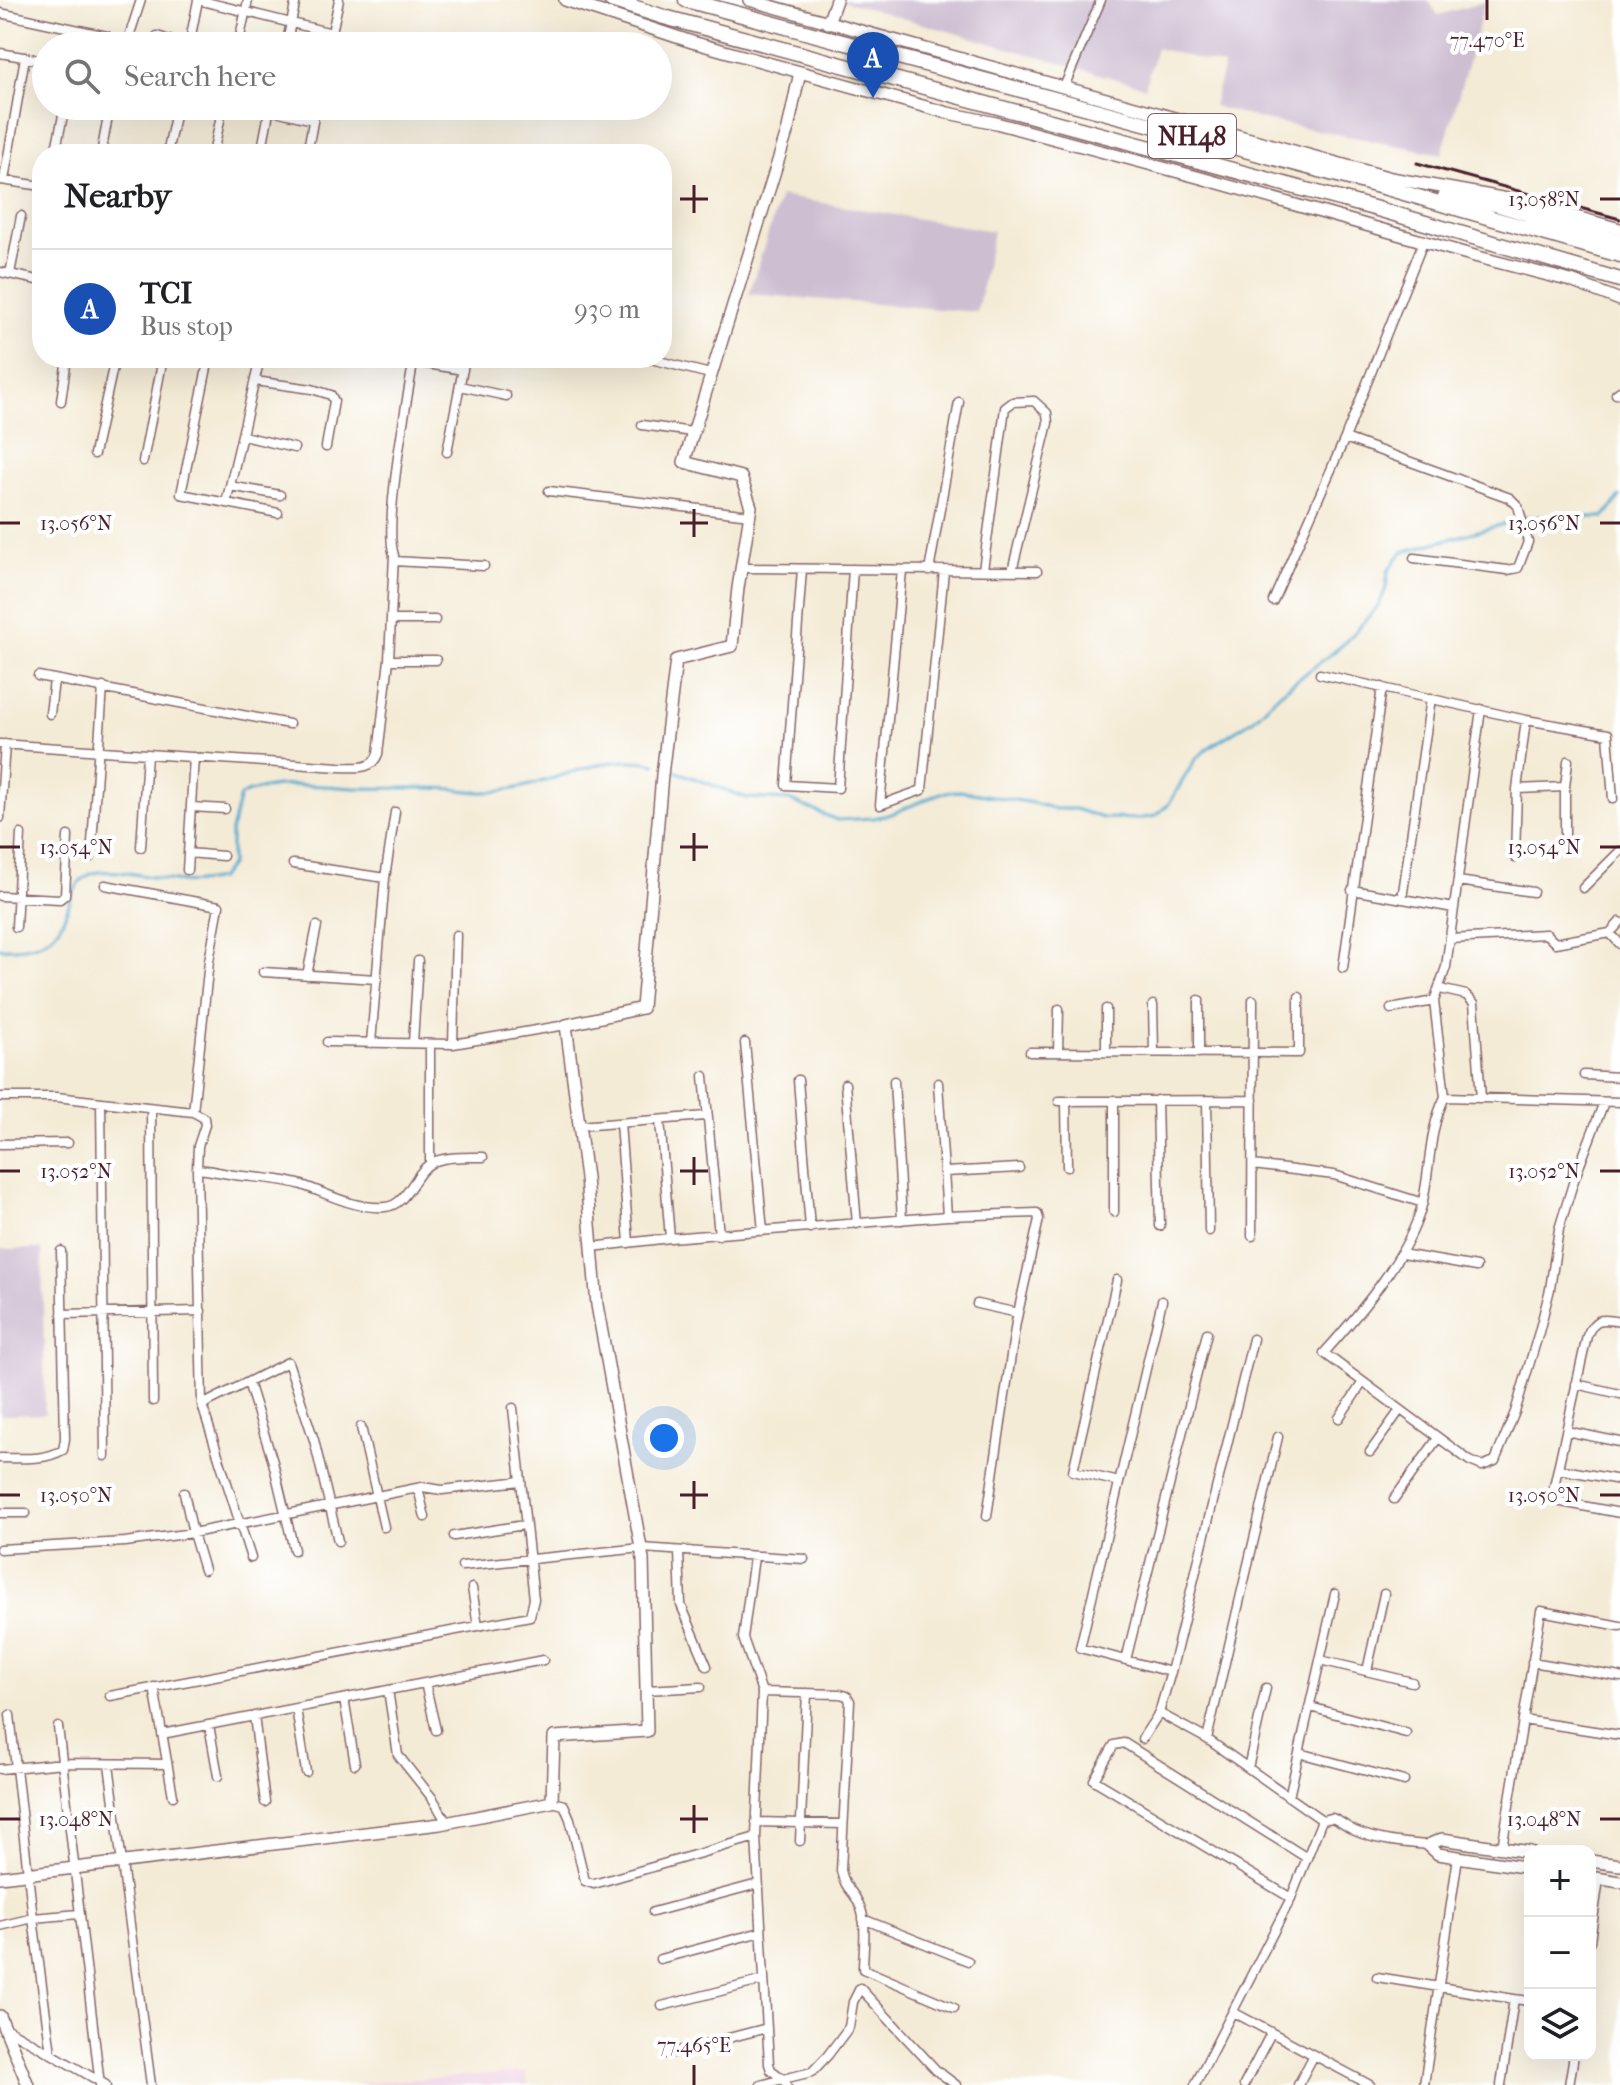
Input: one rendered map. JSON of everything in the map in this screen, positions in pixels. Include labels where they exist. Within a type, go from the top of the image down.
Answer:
[{"type":"highway","name":"NH48","points":[[611,0],[676,21],[1381,210],[1620,280]]},
{"type":"highway","name":"NH48","points":[[686,0],[1390,189],[1620,255]]},
{"type":"highway","points":[[1390,189],[1496,204],[1620,242]]},
{"type":"street","points":[[131,32],[141,0]]},
{"type":"street","points":[[192,32],[198,0],[328,32]]},
{"type":"street","points":[[241,32],[248,0]]},
{"type":"street","points":[[290,32],[296,0]]},
{"type":"street","points":[[332,32],[339,0]]},
{"type":"street","points":[[565,0],[658,32]]},
{"type":"street","points":[[749,0],[1391,178],[1513,200],[1620,229]]},
{"type":"street","points":[[828,23],[836,0]]},
{"type":"street","points":[[1064,87],[1101,0]]},
{"type":"street","points":[[0,13],[88,32]]},
{"type":"street","points":[[672,36],[1424,240],[1571,281],[1620,300]]},
{"type":"street","points":[[0,53],[32,58]]},
{"type":"street","points":[[25,57],[2,180],[32,184]]},
{"type":"street","points":[[327,1042],[453,1044],[566,1025],[642,1008],[662,775],[676,660],[732,646],[751,507],[741,477],[684,462],[788,129],[800,72]]},
{"type":"street","points":[[57,144],[62,120]]},
{"type":"street","points":[[103,144],[107,120]]},
{"type":"street","points":[[169,144],[174,120]]},
{"type":"street","points":[[215,144],[220,120]]},
{"type":"street","points":[[263,144],[268,120]]},
{"type":"street","points":[[309,144],[313,120]]},
{"type":"street","points":[[21,216],[5,273],[32,279]]},
{"type":"street","points":[[1273,601],[1345,438],[1424,240]]},
{"type":"street","points":[[672,364],[710,374]]},
{"type":"street","points":[[61,401],[66,368]]},
{"type":"street","points":[[94,454],[113,368]]},
{"type":"street","points":[[143,461],[161,368]]},
{"type":"street","points":[[207,368],[181,494],[278,513]]},
{"type":"street","points":[[226,503],[258,368]]},
{"type":"street","points":[[0,818],[2,744],[339,767],[375,763],[389,660],[394,561],[391,546],[393,506],[413,368]]},
{"type":"street","points":[[447,452],[463,370],[453,368]]},
{"type":"street","points":[[255,381],[312,389],[331,395],[334,401],[326,447]]},
{"type":"street","points":[[460,386],[506,396]]},
{"type":"street","points":[[983,570],[1005,408],[1013,402],[1034,401],[1047,413],[1048,423],[1012,571]]},
{"type":"street","points":[[929,571],[959,402]]},
{"type":"street","points":[[642,425],[692,432]]},
{"type":"street","points":[[243,436],[294,448]]},
{"type":"street","points":[[1345,438],[1510,498],[1518,506],[1528,542],[1518,568],[1507,570],[1414,558]]},
{"type":"street","points":[[230,486],[280,495]]},
{"type":"street","points":[[549,491],[750,515]]},
{"type":"street","points":[[394,561],[484,566]]},
{"type":"street","points":[[741,568],[1037,571]]},
{"type":"street","points":[[802,569],[786,785],[838,788],[853,569]]},
{"type":"street","points":[[902,570],[880,805],[922,790],[944,571]]},
{"type":"street","points":[[391,620],[435,620]]},
{"type":"street","points":[[389,660],[436,660]]},
{"type":"street","points":[[1320,674],[1526,720],[1608,734],[1616,770],[1613,799]]},
{"type":"street","points":[[38,676],[289,724]]},
{"type":"street","points":[[50,714],[54,680]]},
{"type":"street","points":[[91,857],[103,687]]},
{"type":"street","points":[[1343,968],[1382,687]]},
{"type":"street","points":[[1402,899],[1431,698]]},
{"type":"street","points":[[1481,709],[1450,939],[1440,989],[1434,1001],[1445,1097],[1437,1112],[1431,1137],[1423,1203],[1402,1254],[1324,1353],[1470,1461],[1482,1466],[1495,1461],[1515,1412],[1539,1332],[1563,1217],[1604,1102]]},
{"type":"street","points":[[1515,858],[1517,789],[1526,720]]},
{"type":"street","points":[[141,847],[147,754]]},
{"type":"street","points":[[187,870],[194,757]]},
{"type":"street","points":[[1565,835],[1568,761]]},
{"type":"street","points":[[1517,789],[1565,787]]},
{"type":"street","points":[[191,807],[225,809]]},
{"type":"street","points":[[371,1043],[385,878],[395,812]]},
{"type":"street","points":[[16,927],[21,834]]},
{"type":"street","points":[[0,896],[60,899],[65,895],[68,836]]},
{"type":"street","points":[[1583,888],[1620,851]]},
{"type":"street","points":[[188,853],[223,856]]},
{"type":"street","points":[[293,864],[385,878]]},
{"type":"street","points":[[1458,881],[1533,892]]},
{"type":"street","points":[[105,885],[219,906],[209,961],[193,1112]]},
{"type":"street","points":[[1352,890],[1454,908]]},
{"type":"street","points":[[1450,939],[1546,934],[1555,943],[1610,933],[1620,922]]},
{"type":"street","points":[[307,975],[317,926]]},
{"type":"street","points":[[1610,933],[1620,944]]},
{"type":"street","points":[[453,1044],[456,935]]},
{"type":"street","points":[[413,1043],[418,961]]},
{"type":"street","points":[[263,972],[377,979]]},
{"type":"street","points":[[1440,989],[1466,995],[1474,1003],[1481,1098]]},
{"type":"street","points":[[1030,1052],[1299,1053],[1299,997]]},
{"type":"street","points":[[1199,1000],[1199,1053]]},
{"type":"street","points":[[1252,1236],[1253,1000]]},
{"type":"street","points":[[1391,1009],[1434,1001]]},
{"type":"street","points":[[1153,1005],[1154,1052]]},
{"type":"street","points":[[1058,1052],[1059,1009]]},
{"type":"street","points":[[1106,1009],[1106,1052]]},
{"type":"street","points":[[552,1802],[554,1737],[647,1731],[642,1548],[597,1305],[566,1025]]},
{"type":"street","points":[[745,1043],[763,1231]]},
{"type":"street","points":[[430,1044],[430,1163]]},
{"type":"street","points":[[1584,1075],[1620,1077]]},
{"type":"street","points":[[704,1076],[719,1235]]},
{"type":"street","points":[[798,1080],[810,1228]]},
{"type":"street","points":[[894,1081],[902,1220]]},
{"type":"street","points":[[938,1083],[947,1216]]},
{"type":"street","points":[[845,1084],[857,1224]]},
{"type":"street","points":[[0,1097],[56,1097],[193,1112],[204,1118],[197,1169],[202,1405],[251,1558]]},
{"type":"street","points":[[1445,1097],[1620,1102]]},
{"type":"street","points":[[1114,1100],[1114,1212]]},
{"type":"street","points":[[1157,1100],[1160,1226]]},
{"type":"street","points":[[1207,1100],[1209,1231]]},
{"type":"street","points":[[1067,1167],[1063,1101],[1253,1100]]},
{"type":"street","points":[[101,1102],[105,1456]]},
{"type":"street","points":[[151,1108],[153,1401]]},
{"type":"street","points":[[579,1126],[706,1116]]},
{"type":"street","points":[[660,1120],[670,1238]]},
{"type":"street","points":[[620,1123],[629,1243]]},
{"type":"street","points":[[0,1144],[68,1143]]},
{"type":"street","points":[[197,1169],[283,1180],[347,1203],[391,1207],[402,1199],[414,1179],[430,1163],[446,1158],[483,1157]]},
{"type":"street","points":[[1253,1165],[1334,1175],[1423,1203]]},
{"type":"street","points":[[945,1172],[1019,1168]]},
{"type":"street","points":[[592,1247],[947,1216],[1037,1213],[1039,1219],[1018,1313],[987,1516]]},
{"type":"street","points":[[0,1458],[39,1458],[63,1450],[61,1251]]},
{"type":"street","points":[[1402,1254],[1476,1267]]},
{"type":"street","points":[[1117,1280],[1073,1471],[1119,1482]]},
{"type":"street","points":[[1162,1301],[1080,1648],[1171,1672]]},
{"type":"street","points":[[977,1304],[1018,1313]]},
{"type":"street","points":[[62,1314],[201,1311]]},
{"type":"street","points":[[1620,1322],[1605,1319],[1592,1322],[1551,1500],[1620,1513]]},
{"type":"street","points":[[1126,1660],[1207,1333]]},
{"type":"street","points":[[1142,1739],[1159,1713],[1171,1672],[1253,1339]]},
{"type":"street","points":[[202,1405],[288,1362],[314,1440],[338,1541]]},
{"type":"street","points":[[248,1382],[294,1550]]},
{"type":"street","points":[[1339,1418],[1363,1382]]},
{"type":"street","points":[[1576,1384],[1620,1394]]},
{"type":"street","points":[[110,1696],[530,1616],[534,1599],[513,1408]]},
{"type":"street","points":[[1370,1452],[1400,1410]]},
{"type":"street","points":[[361,1427],[384,1527]]},
{"type":"street","points":[[1566,1431],[1620,1442]]},
{"type":"street","points":[[1207,1739],[1278,1437]]},
{"type":"street","points":[[1394,1499],[1438,1438]]},
{"type":"street","points":[[1558,1469],[1620,1480]]},
{"type":"street","points":[[0,1549],[125,1542],[193,1533],[418,1488],[442,1490],[521,1481]]},
{"type":"street","points":[[418,1488],[425,1517]]},
{"type":"street","points":[[184,1493],[204,1570]]},
{"type":"street","points":[[0,1513],[26,1513]]},
{"type":"street","points":[[454,1536],[524,1525]]},
{"type":"street","points":[[462,1566],[642,1548],[804,1559]]},
{"type":"street","points":[[679,1551],[681,1605],[707,1666]]},
{"type":"street","points":[[754,1557],[743,1638],[762,1692],[756,1837],[769,2064],[771,2070],[785,2082]]},
{"type":"street","points":[[472,1588],[478,1626]]},
{"type":"street","points":[[1289,1797],[1335,1594]]},
{"type":"street","points":[[1367,1671],[1384,1594]]},
{"type":"street","points":[[1502,1848],[1541,1611],[1620,1626]]},
{"type":"street","points":[[162,1734],[543,1660]]},
{"type":"street","points":[[1320,1660],[1412,1682]]},
{"type":"street","points":[[1532,1662],[1620,1677]]},
{"type":"street","points":[[425,1683],[436,1730]]},
{"type":"street","points":[[154,1687],[173,1796]]},
{"type":"street","points":[[646,1690],[701,1687]]},
{"type":"street","points":[[1248,1768],[1266,1688]]},
{"type":"street","points":[[388,1690],[398,1755],[433,1799],[447,1823]]},
{"type":"street","points":[[762,1692],[847,1696],[850,1701],[841,1870],[845,1887],[860,1905],[863,1969],[954,2008]]},
{"type":"street","points":[[800,1841],[807,1693]]},
{"type":"street","points":[[344,1699],[355,1764]]},
{"type":"street","points":[[1310,1707],[1406,1733]]},
{"type":"street","points":[[296,1708],[306,1772]]},
{"type":"street","points":[[1159,1713],[1207,1739],[1322,1820],[1332,1818],[1355,1831],[1399,1842],[1428,1845],[1442,1839],[1524,1851]]},
{"type":"street","points":[[10,1715],[26,1874],[51,2053]]},
{"type":"street","points":[[254,1716],[265,1802]]},
{"type":"street","points":[[1523,1720],[1620,1735]]},
{"type":"street","points":[[209,1725],[218,1776]]},
{"type":"street","points":[[58,1727],[102,2084]]},
{"type":"street","points":[[1291,1898],[1096,1782],[1094,1777],[1114,1745],[1124,1743],[1307,1858]]},
{"type":"street","points":[[1299,1753],[1404,1781]]},
{"type":"street","points":[[0,1769],[64,1763],[167,1764]]},
{"type":"street","points":[[109,1764],[151,2085]]},
{"type":"street","points":[[0,1877],[447,1823],[552,1802],[564,1805],[585,1881],[594,1884],[756,1837]]},
{"type":"street","points":[[1195,2085],[1291,1898],[1322,1820]]},
{"type":"street","points":[[756,1822],[843,1824]]},
{"type":"street","points":[[1428,1845],[1438,1854],[1524,1867]]},
{"type":"street","points":[[1424,2085],[1458,1857]]},
{"type":"street","points":[[1596,1862],[1620,1865]]},
{"type":"street","points":[[1596,1878],[1620,1882]]},
{"type":"street","points":[[653,1912],[758,1884]]},
{"type":"street","points":[[0,1926],[33,1918],[79,1914]]},
{"type":"street","points":[[863,1919],[968,1961]]},
{"type":"street","points":[[660,1959],[761,1932]]},
{"type":"street","points":[[1377,1977],[1524,2000]]},
{"type":"street","points":[[662,2006],[764,1980]]},
{"type":"street","points":[[761,2085],[785,2082],[812,2072],[849,2027],[853,2002],[860,1988],[936,2070],[956,2085]]},
{"type":"street","points":[[1501,2085],[1514,1999]]},
{"type":"street","points":[[1233,2012],[1314,2055],[1351,2081],[1370,2085]]},
{"type":"street","points":[[0,2016],[28,2085]]},
{"type":"street","points":[[6,2028],[102,2084]]},
{"type":"street","points":[[667,2054],[767,2028]]},
{"type":"street","points":[[1244,2085],[1271,2033]]},
{"type":"street","points":[[1298,2085],[1314,2055]]},
{"type":"street","points":[[1569,2085],[1573,2061]]},
{"type":"shaded area","points":[[839,0],[1428,0],[1438,15],[1485,2],[1442,154],[1264,120],[1213,106],[1224,66],[1156,48],[1145,87]]},
{"type":"shaded area","points":[[780,196],[993,231],[977,312],[749,294]]},
{"type":"shaded area","points":[[0,1249],[42,1249],[45,1414],[0,1415]]},
{"type":"shaded area","points":[[526,2072],[528,2085],[359,2085],[359,2083]]},
{"type":"waterway","points":[[672,770],[747,798],[789,800],[837,820],[891,814],[941,793],[960,791],[1055,809],[1075,809],[1103,818],[1155,816],[1168,805],[1195,760],[1208,748],[1254,719],[1280,693],[1354,633],[1379,605],[1386,588],[1388,571],[1402,552],[1529,517],[1604,517],[1620,497]]},
{"type":"waterway","points":[[0,948],[27,947],[45,940],[56,931],[64,918],[80,882],[91,874],[123,872],[187,883],[219,879],[231,864],[231,831],[240,796],[267,787],[441,788],[483,792],[527,786],[613,762],[656,764]]},
{"type":"railway","points":[[1417,163],[1620,219]]},
{"type":"place","name":"TCI","points":[[873,98]]}]
